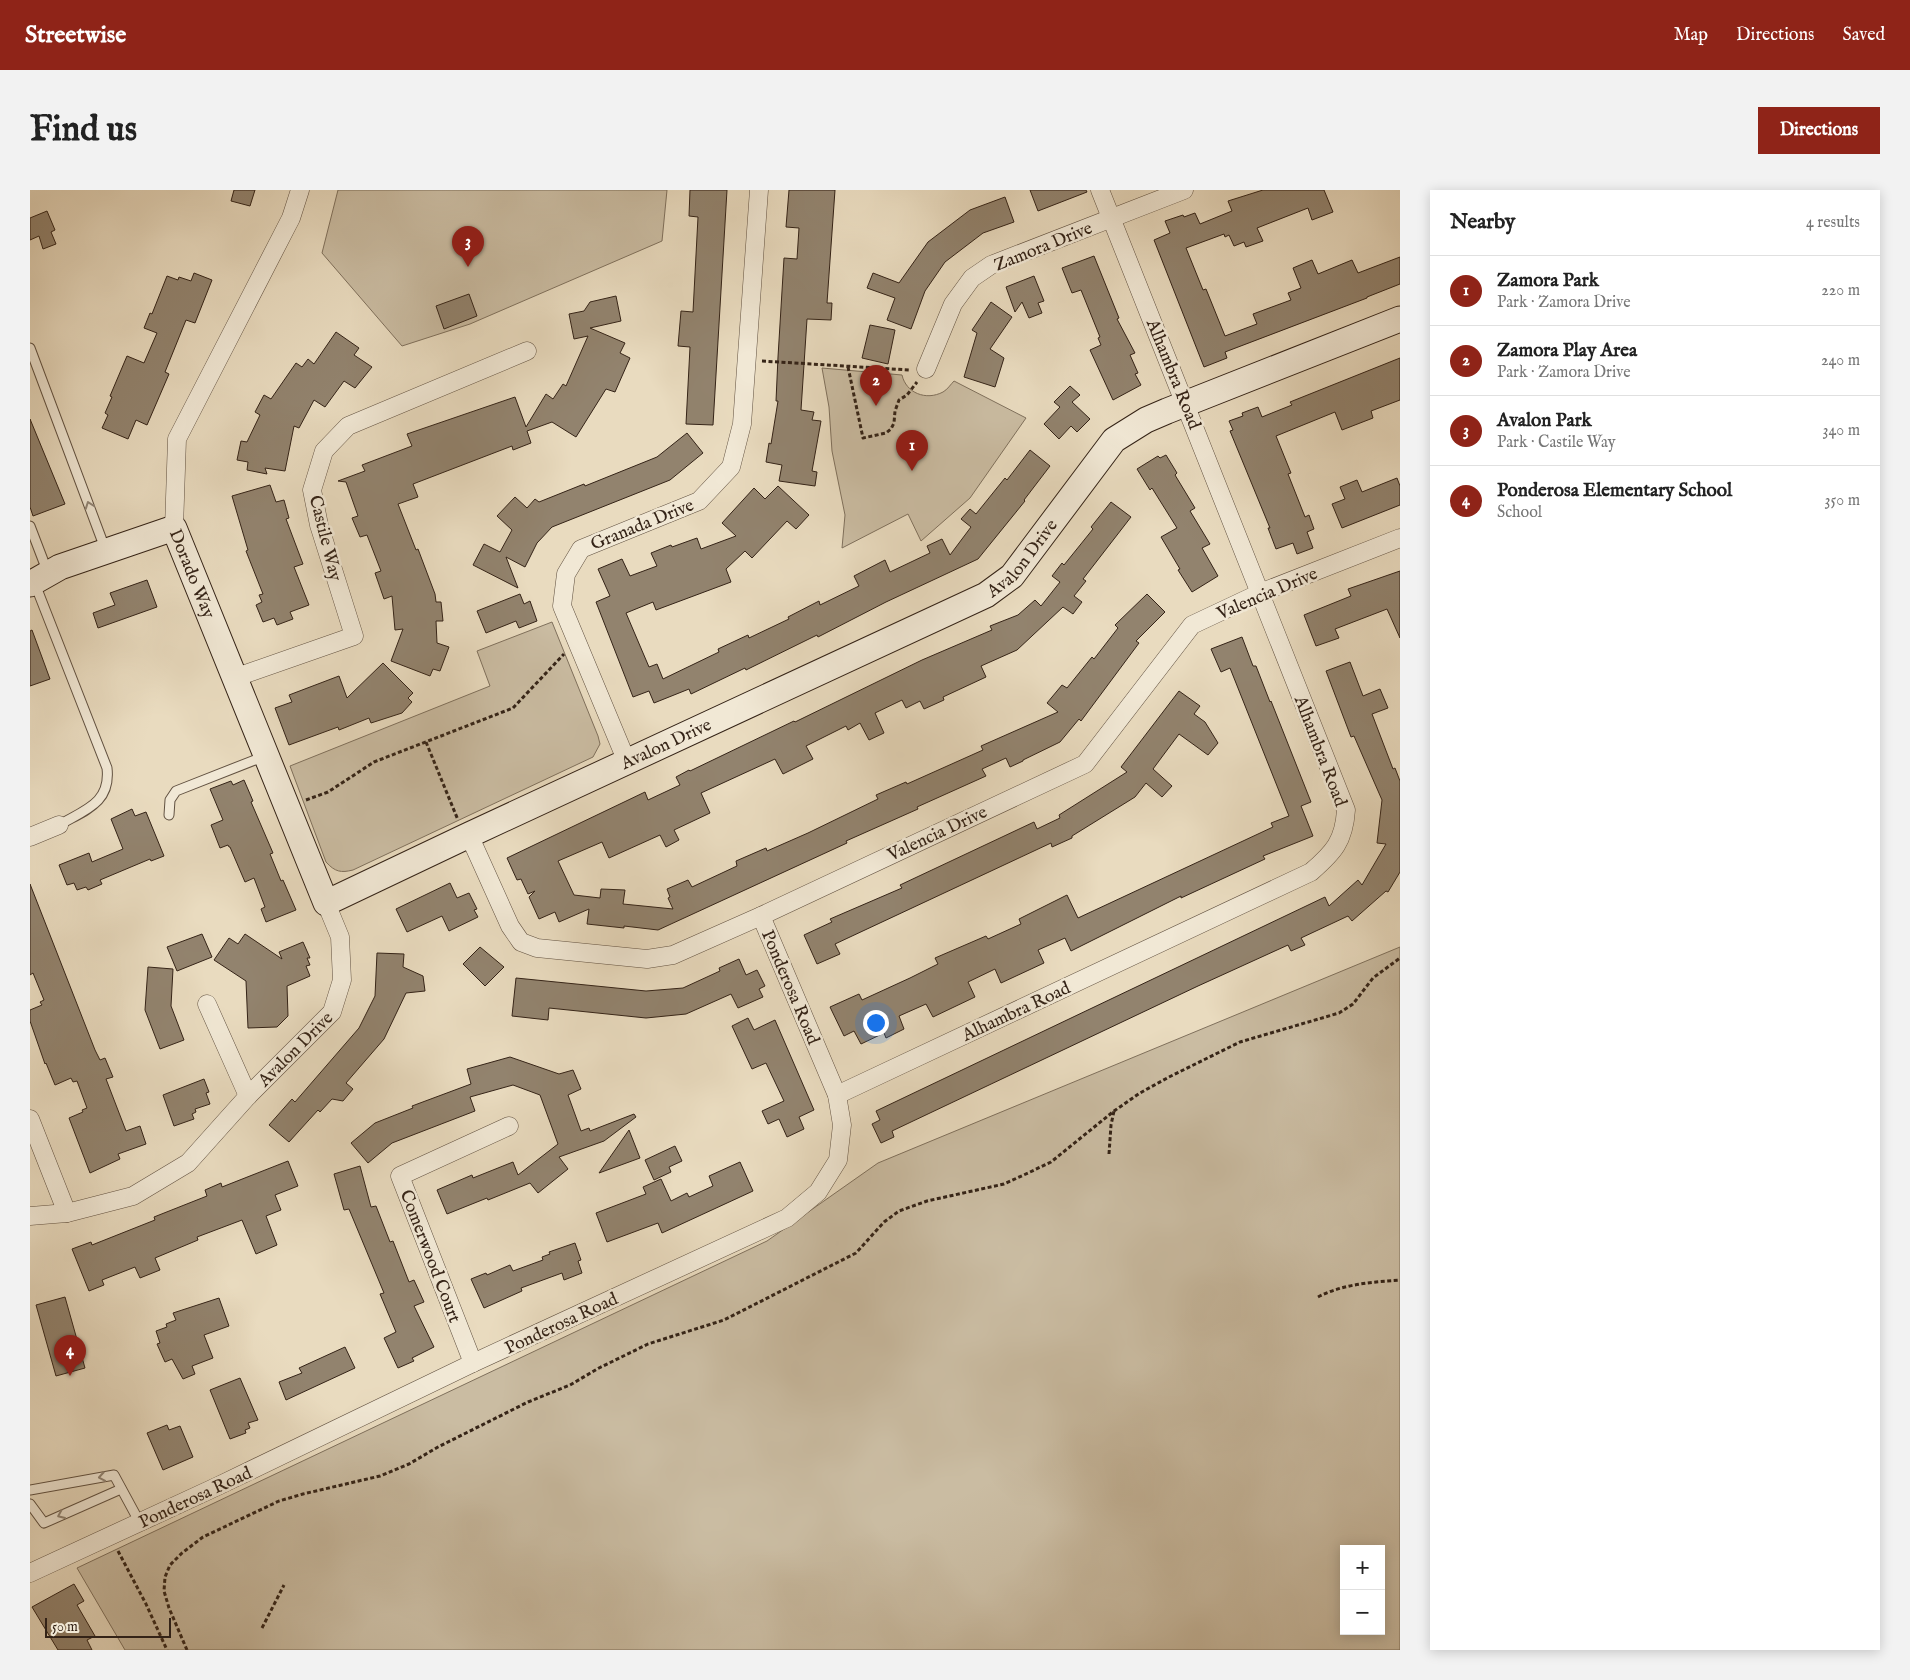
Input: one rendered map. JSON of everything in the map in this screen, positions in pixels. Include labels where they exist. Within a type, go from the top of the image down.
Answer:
[{"type":"street","name":"Dorado Way","points":[[300,190],[291,218],[177,439],[174,528],[326,903]]},
{"type":"street","name":"Granada Drive","points":[[627,762],[562,606],[566,574],[581,549],[699,502],[731,467],[742,424],[759,190]]},
{"type":"street","name":"Alhambra Road","points":[[837,1095],[1311,872],[1328,858],[1340,842],[1345,826],[1346,810],[1100,190]]},
{"type":"street","name":"Zamora Drive","points":[[926,369],[953,304],[972,278],[992,265],[1184,190]]},
{"type":"street","name":"Avalon Drive","points":[[30,1216],[67,1213],[133,1196],[188,1164],[248,1096],[332,1012],[342,980],[340,937],[326,903],[469,834],[986,595],[1012,576],[1114,440],[1146,420],[1400,319]]},
{"type":"street","name":"Castile Way","points":[[234,678],[354,636],[319,525],[312,490],[324,451],[348,426],[527,351]]},
{"type":"street","points":[[38,579],[60,567],[174,528]]},
{"type":"street","name":"Valencia Drive","points":[[469,834],[510,926],[522,942],[537,948],[647,959],[673,955],[1085,764],[1192,625],[1260,593],[1400,538]]},
{"type":"street","points":[[30,837],[59,825]]},
{"type":"street","name":"Ponderosa Road","points":[[30,1573],[140,1523],[473,1363],[786,1218],[818,1192],[838,1160],[842,1125],[837,1095],[760,916]]},
{"type":"street","points":[[208,1004],[248,1096]]},
{"type":"street","points":[[30,1119],[67,1213]]},
{"type":"street","name":"Comerwood Court","points":[[473,1363],[400,1176],[509,1126]]},
{"type":"lane","points":[[30,348],[106,551]]},
{"type":"lane","points":[[30,526],[38,579],[107,768],[105,791],[97,802],[59,825]]},
{"type":"lane","points":[[169,815],[170,800],[176,791],[266,756]]},
{"type":"lane","points":[[30,1490],[114,1475],[140,1523]]},
{"type":"lane","points":[[30,1504],[44,1522],[121,1489]]},
{"type":"path","points":[[746,360],[900,371],[926,369]]},
{"type":"path","points":[[848,367],[863,438],[886,433],[891,429],[894,423],[894,411],[899,400],[908,395],[926,369]]},
{"type":"path","points":[[287,807],[328,792],[374,762],[513,708],[577,641]]},
{"type":"path","points":[[426,742],[459,822],[469,834]]},
{"type":"path","points":[[187,1650],[169,1608],[164,1591],[165,1577],[170,1565],[182,1552],[203,1537],[279,1501],[380,1476],[409,1464],[438,1447],[528,1402],[570,1385],[599,1368],[648,1344],[724,1320],[856,1253],[884,1222],[899,1211],[927,1201],[1004,1184],[1051,1162],[1114,1111],[1162,1081],[1240,1042],[1339,1013],[1353,1004],[1373,978],[1400,958]]},
{"type":"path","points":[[1109,1154],[1114,1111]]},
{"type":"path","points":[[1318,1297],[1332,1290],[1353,1285],[1400,1280]]},
{"type":"path","points":[[110,1537],[146,1604],[167,1650]]},
{"type":"path","points":[[262,1628],[284,1585]]},
{"type":"shaded area","points":[[338,190],[667,190],[662,241],[470,324],[402,346],[322,253]]},
{"type":"shaded area","points":[[822,368],[902,375],[912,391],[930,396],[943,392],[954,381],[1026,418],[970,498],[921,541],[908,514],[842,548],[845,515],[832,451],[829,407]]},
{"type":"shaded area","points":[[552,622],[598,736],[600,744],[593,757],[353,870],[338,871],[329,865],[326,862],[290,766],[490,686],[477,651]]},
{"type":"shaded area","points":[[1400,947],[1400,1650],[125,1650],[77,1568],[767,1241],[878,1163]]},
{"type":"building","points":[[234,190],[255,190],[250,206],[231,201]]},
{"type":"building","points":[[690,190],[727,190],[713,425],[686,424],[690,347],[678,346],[681,311],[693,312],[698,217],[689,216]]},
{"type":"building","points":[[789,190],[835,190],[827,303],[832,303],[831,320],[807,319],[801,410],[814,412],[812,420],[821,421],[812,471],[817,472],[815,486],[779,481],[782,465],[766,462],[778,401],[776,401],[784,258],[797,259],[799,228],[786,227]]},
{"type":"building","points":[[1030,190],[1086,190],[1087,192],[1038,211]]},
{"type":"building","points":[[1263,190],[1324,190],[1333,212],[1312,220],[1308,208],[1257,228],[1263,241],[1246,247],[1244,242],[1234,246],[1229,235],[1225,237],[1224,234],[1186,248],[1203,290],[1206,289],[1225,336],[1257,324],[1253,314],[1291,300],[1288,293],[1301,288],[1293,268],[1312,260],[1318,274],[1352,260],[1358,273],[1400,257],[1400,284],[1225,352],[1227,358],[1204,367],[1154,240],[1170,233],[1165,221],[1195,213],[1200,224],[1232,211],[1228,201]]},
{"type":"building","points":[[1005,197],[1014,222],[983,233],[945,262],[925,291],[911,329],[887,320],[895,298],[867,288],[873,273],[899,283],[928,242],[970,210]]},
{"type":"building","points":[[47,211],[55,230],[51,232],[56,244],[43,249],[39,236],[30,240],[30,218]]},
{"type":"building","points":[[1094,256],[1119,318],[1117,319],[1135,353],[1130,355],[1138,373],[1135,374],[1141,385],[1113,400],[1090,350],[1101,345],[1098,338],[1100,337],[1081,290],[1072,293],[1062,268]]},
{"type":"building","points":[[194,273],[212,280],[195,323],[186,320],[165,372],[169,374],[147,425],[136,420],[128,439],[102,428],[108,415],[105,413],[112,397],[110,396],[127,356],[144,363],[157,333],[144,328],[150,313],[152,314],[167,276],[178,280],[179,277],[191,281]]},
{"type":"building","points":[[1034,276],[1044,301],[1038,303],[1042,313],[1029,318],[1022,302],[1015,312],[1006,287]]},
{"type":"building","points":[[469,294],[477,316],[444,329],[436,306]]},
{"type":"building","points":[[616,296],[621,321],[590,328],[625,343],[620,353],[630,358],[615,392],[606,389],[576,437],[552,422],[527,431],[531,443],[513,450],[512,446],[413,484],[418,497],[398,504],[416,550],[418,549],[435,594],[436,602],[441,602],[443,621],[436,621],[437,643],[449,647],[440,671],[433,669],[430,676],[391,661],[403,629],[395,630],[392,596],[384,599],[375,573],[381,571],[367,535],[360,537],[352,518],[358,516],[346,482],[338,481],[365,471],[362,465],[412,446],[407,434],[515,397],[526,427],[546,394],[553,399],[563,384],[566,386],[588,336],[574,339],[569,314],[584,311],[590,302]]},
{"type":"building","points":[[991,302],[1012,317],[990,349],[1004,358],[995,387],[964,377],[977,333],[972,330]]},
{"type":"building","points":[[870,325],[895,330],[888,364],[862,358]]},
{"type":"building","points":[[336,332],[359,348],[354,355],[372,367],[355,388],[344,381],[325,407],[314,400],[299,428],[294,426],[285,471],[265,468],[267,474],[247,470],[248,462],[237,460],[241,441],[247,442],[260,415],[255,412],[264,395],[271,399],[296,363],[302,367],[308,359],[314,364]]},
{"type":"building","points":[[1400,358],[1400,400],[1371,411],[1373,418],[1342,430],[1335,412],[1276,436],[1291,473],[1288,474],[1305,517],[1309,515],[1314,529],[1307,532],[1313,548],[1297,554],[1293,543],[1276,549],[1268,528],[1270,528],[1230,431],[1233,430],[1229,421],[1243,416],[1242,413],[1258,407],[1262,417],[1292,405],[1290,402]]},
{"type":"building","points":[[1070,386],[1080,395],[1072,402],[1090,419],[1077,432],[1071,426],[1059,439],[1044,424],[1060,407],[1054,402]]},
{"type":"building","points":[[30,419],[65,504],[33,516],[30,507]]},
{"type":"building","points":[[687,433],[703,453],[670,480],[552,527],[537,543],[525,567],[506,557],[518,588],[473,565],[484,544],[500,552],[512,530],[497,516],[515,497],[527,508],[535,499],[539,502],[657,457]]},
{"type":"building","points":[[1030,450],[1050,466],[1025,501],[978,559],[886,602],[818,637],[817,635],[746,670],[745,668],[691,694],[689,689],[654,703],[649,691],[633,697],[596,602],[610,596],[598,569],[622,559],[630,576],[657,566],[651,553],[671,545],[672,547],[697,538],[701,549],[736,536],[722,523],[754,488],[765,499],[778,486],[809,515],[796,529],[787,521],[752,558],[745,551],[726,569],[731,582],[656,610],[653,602],[626,613],[649,667],[657,664],[663,679],[719,652],[718,649],[748,635],[749,638],[789,619],[788,617],[819,601],[820,605],[859,586],[854,576],[885,560],[890,572],[930,553],[927,546],[942,539],[950,555],[971,527],[961,519],[970,509],[976,514],[1005,478],[1007,480]]},
{"type":"building","points":[[1166,455],[1177,473],[1175,475],[1195,508],[1190,511],[1210,544],[1202,548],[1218,576],[1192,592],[1161,537],[1177,528],[1152,488],[1150,490],[1137,469],[1158,456],[1160,458]]},
{"type":"building","points":[[1397,478],[1400,486],[1400,505],[1342,528],[1332,504],[1345,499],[1340,487],[1357,480],[1362,492]]},
{"type":"building","points":[[270,485],[276,502],[284,500],[289,518],[286,519],[303,564],[294,567],[309,605],[290,612],[293,619],[277,625],[274,618],[263,622],[256,605],[262,602],[259,595],[263,594],[246,551],[248,550],[232,496]]},
{"type":"building","points":[[1111,502],[1131,517],[1083,579],[1086,581],[1074,596],[1082,602],[1073,614],[1063,607],[1017,650],[981,666],[986,677],[943,697],[944,700],[924,709],[920,701],[906,708],[902,700],[875,713],[884,733],[869,740],[860,723],[848,730],[846,726],[806,746],[813,759],[783,774],[775,759],[701,793],[710,813],[674,830],[679,840],[666,847],[660,835],[609,858],[602,842],[558,861],[574,895],[600,898],[601,889],[625,890],[623,904],[673,909],[668,898],[670,897],[667,889],[688,880],[692,887],[737,866],[736,861],[766,848],[767,851],[808,833],[878,799],[876,795],[906,782],[907,784],[983,750],[981,746],[1058,712],[1047,703],[1062,685],[1067,688],[1092,657],[1094,659],[1118,628],[1115,625],[1147,594],[1165,612],[1136,641],[1139,643],[1081,721],[1079,719],[1060,742],[1010,767],[1006,758],[982,769],[986,776],[846,841],[847,843],[658,930],[587,924],[589,909],[559,922],[555,912],[539,919],[529,897],[535,891],[528,894],[521,879],[517,880],[507,858],[645,792],[648,800],[680,785],[676,777],[689,770],[795,722],[922,660],[992,630],[990,626],[1018,615],[1035,600],[1041,606],[1060,582],[1052,576],[1062,563],[1064,565],[1093,529],[1091,527]]},
{"type":"building","points":[[1400,571],[1400,638],[1387,609],[1335,629],[1339,638],[1316,646],[1304,615],[1351,596],[1348,589]]},
{"type":"building","points":[[147,580],[157,607],[98,628],[93,613],[115,605],[110,593]]},
{"type":"building","points":[[520,594],[524,604],[530,601],[537,621],[519,628],[516,621],[486,633],[477,611]]},
{"type":"building","points":[[32,630],[50,679],[30,686],[30,631]]},
{"type":"building","points":[[1242,637],[1253,666],[1256,666],[1271,701],[1311,802],[1301,806],[1313,836],[1263,856],[1265,859],[1181,898],[1181,896],[1071,951],[1065,938],[1038,950],[1044,963],[1001,983],[995,969],[968,982],[975,997],[933,1017],[926,1004],[899,1016],[904,1029],[886,1038],[884,1033],[861,1044],[854,1031],[844,1036],[830,1007],[859,994],[862,1000],[910,978],[938,964],[935,958],[986,936],[988,939],[1021,924],[1019,919],[1067,895],[1078,918],[1273,827],[1271,823],[1289,816],[1230,668],[1221,672],[1211,649]]},
{"type":"building","points":[[1350,662],[1363,696],[1380,689],[1388,708],[1372,714],[1393,769],[1395,768],[1400,781],[1400,872],[1388,892],[1386,891],[1352,921],[1348,916],[1301,938],[1305,945],[1291,951],[1288,945],[1198,986],[892,1131],[894,1137],[881,1143],[872,1124],[880,1120],[876,1111],[1325,897],[1329,906],[1358,880],[1362,885],[1386,844],[1377,843],[1382,800],[1354,736],[1351,737],[1326,671]]},
{"type":"building","points":[[383,663],[413,693],[408,698],[412,702],[402,713],[371,723],[369,718],[339,730],[338,727],[289,745],[275,708],[292,702],[289,695],[339,676],[347,698]]},
{"type":"building","points":[[1179,691],[1200,706],[1194,714],[1205,722],[1218,743],[1208,755],[1179,734],[1153,769],[1172,786],[1162,797],[1146,783],[1135,797],[1072,836],[1072,838],[1052,847],[1051,843],[835,944],[840,954],[817,964],[804,935],[832,922],[830,919],[902,888],[900,885],[1034,822],[1037,829],[1060,818],[1059,815],[1127,772],[1121,767]]},
{"type":"building","points":[[244,780],[253,801],[251,802],[273,853],[270,854],[296,910],[266,922],[261,909],[265,907],[254,878],[245,882],[230,847],[228,845],[220,848],[211,825],[223,820],[210,789],[231,781],[233,785]]},
{"type":"building","points":[[132,809],[135,816],[146,812],[164,856],[151,861],[150,859],[100,880],[102,884],[88,890],[86,887],[77,890],[74,883],[67,885],[59,865],[89,853],[92,862],[123,849],[111,819]]},
{"type":"building","points":[[450,883],[457,898],[469,893],[477,909],[474,910],[478,917],[449,931],[442,916],[407,932],[396,909]]},
{"type":"building","points":[[30,884],[95,1050],[100,1060],[105,1058],[113,1077],[106,1079],[126,1131],[140,1126],[146,1144],[118,1154],[120,1159],[90,1173],[69,1118],[83,1112],[82,1110],[87,1108],[77,1081],[73,1082],[71,1078],[55,1085],[45,1064],[30,1021],[30,1010],[42,1005],[40,1002],[44,1000],[33,973],[30,975]]},
{"type":"building","points":[[202,934],[212,957],[177,971],[167,947]]},
{"type":"building","points":[[245,934],[282,959],[279,952],[303,942],[310,958],[307,958],[310,965],[306,966],[310,976],[287,986],[288,1016],[277,1027],[248,1028],[246,981],[214,960],[229,938],[238,944]]},
{"type":"building","points":[[480,947],[504,967],[485,986],[463,964]]},
{"type":"building","points":[[377,953],[404,954],[403,967],[423,976],[425,991],[406,993],[384,1039],[346,1083],[353,1089],[343,1101],[332,1099],[320,1112],[318,1110],[289,1142],[269,1125],[292,1099],[295,1102],[359,1028],[375,996]]},
{"type":"building","points":[[739,959],[746,975],[757,970],[765,986],[759,989],[763,997],[738,1008],[731,994],[686,1014],[646,1018],[549,1008],[548,1020],[512,1016],[516,978],[646,991],[683,988],[720,971],[719,968]]},
{"type":"building","points":[[148,967],[173,969],[171,1006],[184,1040],[160,1049],[145,1010]]},
{"type":"building","points":[[748,1018],[754,1030],[775,1020],[814,1110],[799,1117],[804,1129],[787,1137],[779,1119],[768,1124],[762,1111],[784,1101],[766,1063],[752,1069],[732,1026]]},
{"type":"building","points":[[510,1057],[559,1074],[573,1070],[581,1089],[568,1095],[581,1131],[589,1128],[590,1131],[634,1114],[636,1117],[604,1141],[559,1157],[568,1169],[538,1193],[530,1183],[447,1214],[437,1190],[472,1175],[473,1178],[513,1162],[518,1175],[558,1144],[540,1095],[513,1085],[470,1097],[475,1111],[392,1143],[368,1163],[351,1143],[375,1123],[413,1108],[412,1106],[471,1084],[467,1069]]},
{"type":"building","points":[[204,1079],[209,1092],[206,1093],[210,1104],[195,1109],[196,1112],[192,1114],[194,1119],[174,1126],[163,1095]]},
{"type":"building","points":[[629,1130],[640,1158],[599,1173]]},
{"type":"building","points":[[675,1146],[682,1161],[669,1167],[671,1172],[654,1180],[645,1160]]},
{"type":"building","points":[[288,1161],[298,1186],[275,1195],[281,1210],[266,1216],[277,1245],[256,1254],[242,1220],[197,1237],[198,1240],[155,1258],[160,1270],[140,1278],[135,1267],[102,1280],[104,1285],[89,1291],[72,1249],[91,1242],[92,1245],[155,1220],[154,1217],[207,1196],[205,1190],[221,1183],[222,1187]]},
{"type":"building","points":[[740,1162],[753,1191],[662,1233],[658,1223],[607,1242],[596,1213],[646,1194],[643,1187],[661,1179],[671,1201],[687,1193],[689,1197],[713,1186],[709,1176]]},
{"type":"building","points":[[360,1166],[371,1207],[376,1206],[390,1242],[393,1241],[409,1282],[414,1280],[424,1302],[414,1306],[434,1347],[412,1358],[414,1361],[398,1368],[384,1338],[396,1332],[380,1294],[384,1293],[349,1209],[344,1210],[334,1174]]},
{"type":"building","points":[[575,1243],[581,1260],[578,1261],[582,1273],[564,1280],[562,1273],[521,1288],[522,1291],[484,1308],[471,1279],[486,1273],[487,1275],[510,1265],[513,1271],[543,1260],[542,1257],[550,1254],[549,1252]]},
{"type":"building","points":[[65,1297],[85,1368],[56,1376],[36,1305]]},
{"type":"building","points":[[219,1298],[229,1326],[204,1335],[213,1358],[192,1366],[195,1374],[183,1379],[172,1359],[165,1362],[157,1344],[160,1343],[156,1331],[167,1327],[166,1324],[176,1320],[173,1313]]},
{"type":"building","points":[[345,1347],[355,1368],[286,1400],[279,1382],[302,1373],[299,1368]]},
{"type":"building","points":[[240,1378],[258,1420],[248,1423],[250,1428],[245,1430],[246,1433],[230,1439],[210,1390]]},
{"type":"building","points":[[167,1425],[169,1430],[180,1426],[193,1457],[163,1470],[147,1433]]},
{"type":"building","points":[[74,1584],[84,1601],[77,1605],[95,1636],[87,1640],[92,1650],[58,1650],[32,1607]]},
{"type":"place","name":"Avalon Park","points":[[468,267]]},
{"type":"place","name":"Zamora Play Area","points":[[876,406]]},
{"type":"place","name":"Zamora Park","points":[[912,471]]},
{"type":"place","name":"Ponderosa Elementary School","points":[[70,1376]]}]
